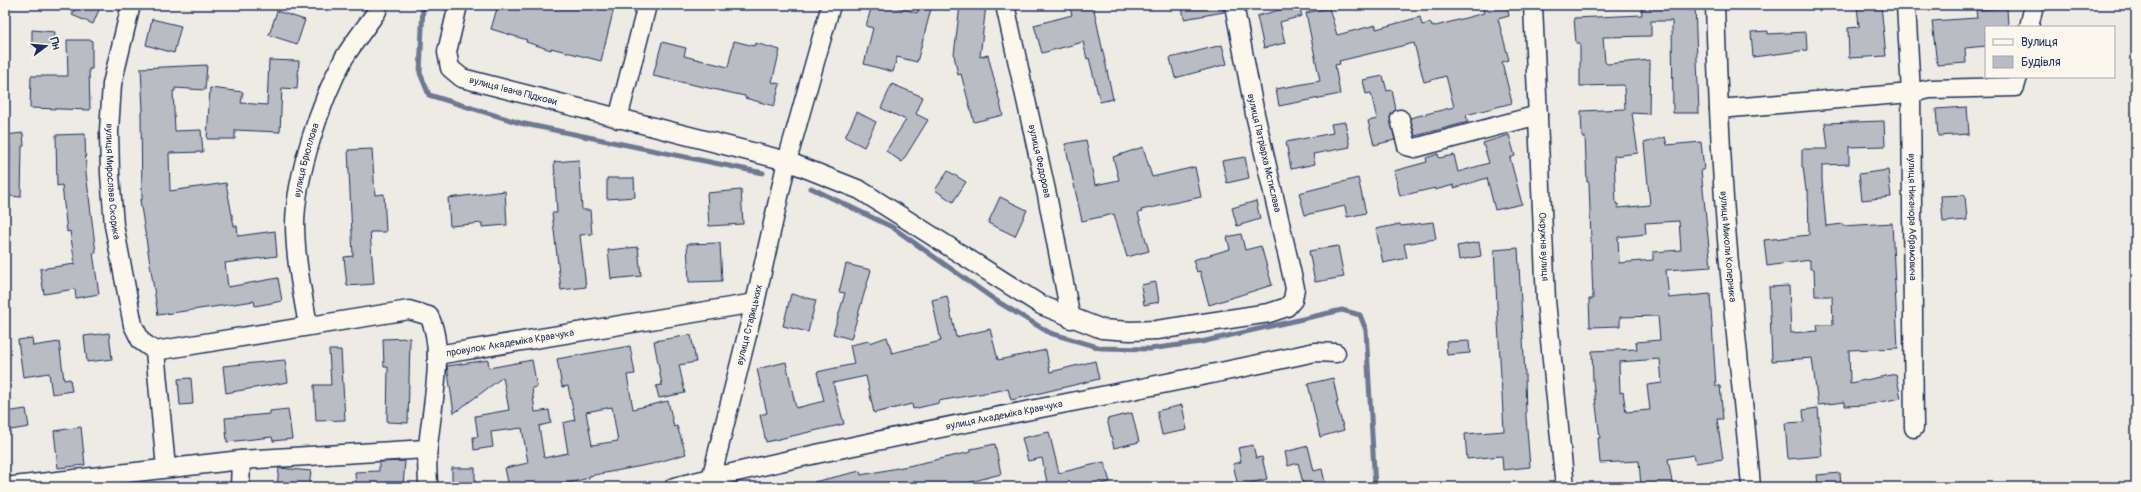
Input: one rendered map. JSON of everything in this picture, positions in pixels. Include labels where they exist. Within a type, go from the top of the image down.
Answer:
[{"type":"street","name":"вулиця Мирослава Скорика","points":[[131,5],[112,84],[109,131],[110,181],[114,224],[133,325],[141,341],[155,351]]},
{"type":"street","name":"вулиця Івана Підкови","points":[[458,5],[447,52],[450,68],[462,78],[787,161],[860,190],[1005,284],[1041,305],[1071,319],[1102,329],[1130,332],[1157,330],[1206,324],[1269,313],[1287,307],[1293,300]]},
{"type":"street","points":[[618,119],[647,5]]},
{"type":"street","points":[[787,161],[832,5]]},
{"type":"street","name":"вулиця Федорова","points":[[1004,5],[1047,195],[1071,319]]},
{"type":"street","name":"вулиця Патріарха Мстислава","points":[[1234,5],[1255,114],[1295,288],[1293,300]]},
{"type":"street","name":"Окружна вулиця","points":[[1533,5],[1546,301],[1565,487]]},
{"type":"street","name":"вулиця Миколи Коперника","points":[[1715,5],[1719,109],[1732,294],[1746,420],[1751,487]]},
{"type":"street","name":"вулиця Никанора Абрамовича","points":[[1906,5],[1911,93],[1914,428]]},
{"type":"street","points":[[2029,26],[2034,5]]},
{"type":"street","name":"вулиця Брюллова","points":[[308,325],[297,265],[295,222],[302,175],[323,103],[344,58],[377,11]]},
{"type":"street","points":[[1719,109],[1911,93],[1930,89],[2015,87],[2018,78]]},
{"type":"street","points":[[1400,119],[1407,146],[1415,148],[1538,115]]},
{"type":"street","name":"вулиця Старицьких","points":[[710,482],[755,303],[787,161]]},
{"type":"street","name":"провулок Академіка Кравчука","points":[[155,351],[308,325],[409,310],[429,316],[435,328],[437,355],[755,303]]},
{"type":"street","points":[[155,351],[166,468]]},
{"type":"street","name":"вулиця Академіка Кравчука","points":[[674,487],[710,482],[883,440],[1049,408],[1315,352],[1336,353]]},
{"type":"street","points":[[428,487],[427,449],[437,355]]},
{"type":"street","points":[[5,487],[241,460],[427,449]]},
{"type":"street","points":[[240,487],[241,460]]},
{"type":"building","points":[[77,5],[101,5],[93,24],[72,15]]},
{"type":"building","points":[[498,5],[518,9],[518,5],[604,5],[614,8],[601,61],[551,48],[551,50],[526,42],[527,40],[491,29]]},
{"type":"building","points":[[872,5],[890,5],[917,13],[920,5],[932,5],[917,62],[897,57],[893,72],[864,64],[873,28],[866,26]]},
{"type":"building","points":[[960,5],[986,5],[980,57],[988,55],[1003,115],[974,122],[961,74],[958,75],[954,55]]},
{"type":"building","points":[[1069,5],[1093,5],[1113,99],[1100,102],[1089,58],[1087,59],[1083,42],[1042,53],[1034,25],[1072,15]]},
{"type":"building","points":[[1182,5],[1223,5],[1224,12],[1184,19]]},
{"type":"building","points":[[1299,5],[1302,16],[1280,22],[1285,43],[1264,48],[1257,16]]},
{"type":"building","points":[[1482,5],[1507,5],[1509,16],[1498,19],[1509,60],[1502,62],[1512,103],[1466,115],[1468,122],[1415,136],[1410,118],[1454,107],[1446,76],[1424,82],[1414,43],[1339,61],[1340,64],[1335,65],[1340,94],[1279,106],[1276,89],[1320,81],[1306,13],[1329,8],[1337,35],[1376,25],[1376,29],[1420,17],[1422,25],[1431,23],[1432,27],[1484,13]]},
{"type":"building","points":[[1641,5],[1695,5],[1699,113],[1673,113],[1672,21],[1651,21],[1651,36],[1603,37],[1605,62],[1607,64],[1650,60],[1649,114],[1632,113],[1638,153],[1614,156],[1616,204],[1618,204],[1618,208],[1650,205],[1644,143],[1665,137],[1667,145],[1701,142],[1704,170],[1701,170],[1711,267],[1666,270],[1669,298],[1710,294],[1716,386],[1720,386],[1723,419],[1717,419],[1723,459],[1696,463],[1694,455],[1668,459],[1673,487],[1641,487],[1639,461],[1600,463],[1598,438],[1600,438],[1593,381],[1592,351],[1637,349],[1636,342],[1660,340],[1658,316],[1620,317],[1620,326],[1590,327],[1589,299],[1593,299],[1589,182],[1587,182],[1585,137],[1582,137],[1581,111],[1625,109],[1624,85],[1580,86],[1580,43],[1576,43],[1574,18],[1642,15]],"holes":[[[1679,221],[1681,250],[1653,252],[1653,260],[1619,263],[1618,237],[1646,234],[1645,223]],[[1660,359],[1662,383],[1647,385],[1650,410],[1626,412],[1623,392],[1620,393],[1619,362]]]},
{"type":"building","points":[[1857,5],[1881,5],[1886,56],[1849,58],[1848,28],[1859,27]]},
{"type":"building","points":[[2007,8],[2008,26],[1985,26],[1985,46],[1965,48],[1966,63],[1937,65],[1932,21],[1977,18],[1976,10]]},
{"type":"building","points":[[277,11],[305,20],[297,44],[269,35]]},
{"type":"building","points":[[152,19],[181,26],[174,53],[146,45]]},
{"type":"building","points":[[32,30],[55,32],[54,47],[32,46]]},
{"type":"building","points":[[1768,31],[1768,34],[1806,32],[1807,50],[1753,57],[1751,32]]},
{"type":"building","points":[[67,40],[92,40],[92,69],[89,69],[90,110],[30,108],[31,76],[68,76]]},
{"type":"building","points":[[734,41],[754,46],[755,43],[780,50],[772,82],[780,84],[774,106],[745,98],[745,96],[653,76],[662,42],[686,48],[684,56],[728,67]]},
{"type":"building","points":[[1222,45],[1227,64],[1175,78],[1170,58]]},
{"type":"building","points":[[269,60],[299,61],[297,89],[282,88],[280,132],[235,130],[235,139],[207,139],[210,88],[243,92],[241,103],[267,105]]},
{"type":"building","points":[[207,65],[205,90],[175,88],[175,91],[173,91],[175,131],[201,130],[203,152],[169,153],[170,191],[226,183],[234,226],[237,226],[238,236],[275,231],[277,256],[225,263],[228,287],[278,278],[282,301],[255,306],[254,301],[158,315],[140,200],[142,200],[141,112],[143,111],[141,68]]},
{"type":"building","points":[[1383,76],[1387,91],[1392,90],[1396,110],[1390,117],[1395,140],[1374,145],[1368,121],[1377,119],[1371,93],[1366,94],[1363,80]]},
{"type":"building","points":[[892,84],[923,97],[916,114],[928,120],[902,162],[886,151],[906,120],[881,108]]},
{"type":"building","points":[[1967,107],[1969,134],[1938,136],[1936,109]]},
{"type":"building","points":[[857,112],[876,122],[864,147],[845,137]]},
{"type":"building","points":[[1884,121],[1885,146],[1849,147],[1849,164],[1822,165],[1822,180],[1826,226],[1843,224],[1843,226],[1892,223],[1898,348],[1849,350],[1850,383],[1896,374],[1901,398],[1866,405],[1845,406],[1845,402],[1818,405],[1812,358],[1772,361],[1769,287],[1789,286],[1791,333],[1818,331],[1817,325],[1833,325],[1832,296],[1815,296],[1814,269],[1810,269],[1810,260],[1767,266],[1764,240],[1809,235],[1808,190],[1806,190],[1802,167],[1802,149],[1828,149],[1825,123]]},
{"type":"building","points":[[1345,122],[1350,147],[1313,154],[1315,164],[1291,169],[1286,142],[1333,133],[1331,124]]},
{"type":"building","points":[[23,133],[24,146],[22,146],[21,197],[9,196],[10,147],[5,148],[5,135]]},
{"type":"building","points":[[85,134],[86,173],[96,253],[93,253],[99,294],[76,298],[75,289],[44,294],[40,269],[75,264],[70,231],[67,232],[62,185],[57,186],[56,135]]},
{"type":"building","points":[[1509,135],[1515,156],[1510,158],[1522,204],[1495,210],[1487,178],[1454,188],[1454,185],[1400,196],[1394,171],[1427,162],[1426,158],[1438,154],[1439,158],[1454,155],[1458,172],[1489,163],[1483,143]]},
{"type":"building","points":[[1086,140],[1095,185],[1119,180],[1113,157],[1143,147],[1152,177],[1195,167],[1201,197],[1141,210],[1142,212],[1138,213],[1149,251],[1127,257],[1114,214],[1082,221],[1065,144]]},
{"type":"building","points":[[372,149],[375,195],[384,194],[386,232],[370,232],[374,284],[347,286],[344,257],[353,256],[348,150]]},
{"type":"building","points":[[1245,157],[1249,178],[1227,183],[1222,161]]},
{"type":"building","points":[[579,160],[582,210],[590,210],[592,234],[580,235],[586,287],[561,290],[552,213],[557,213],[554,162]]},
{"type":"building","points":[[1888,170],[1891,197],[1862,200],[1859,174]]},
{"type":"building","points":[[948,171],[966,182],[953,202],[935,190]]},
{"type":"building","points":[[607,178],[634,178],[635,197],[607,199]]},
{"type":"building","points":[[1358,178],[1366,213],[1347,217],[1345,206],[1305,215],[1299,193]]},
{"type":"building","points":[[741,190],[743,224],[709,226],[707,193]]},
{"type":"building","points":[[505,191],[507,225],[482,227],[482,223],[450,226],[448,198]]},
{"type":"building","points":[[1965,195],[1967,220],[1943,222],[1941,196]]},
{"type":"building","points":[[1000,197],[1027,210],[1015,236],[988,223]]},
{"type":"building","points":[[1256,201],[1260,219],[1237,226],[1232,208]]},
{"type":"building","points":[[1433,222],[1436,239],[1404,244],[1407,258],[1383,263],[1376,229],[1400,224],[1401,226]]},
{"type":"building","points":[[1241,234],[1245,250],[1261,246],[1272,285],[1209,305],[1200,271],[1197,272],[1193,260],[1230,249],[1227,237]]},
{"type":"building","points":[[1479,242],[1481,256],[1459,260],[1457,246]]},
{"type":"building","points":[[720,243],[722,281],[689,282],[687,244]]},
{"type":"building","points":[[1338,246],[1344,277],[1315,282],[1309,251]]},
{"type":"building","points":[[638,247],[641,276],[611,279],[608,250]]},
{"type":"building","points":[[1518,248],[1526,417],[1530,467],[1503,470],[1502,456],[1467,459],[1465,434],[1504,431],[1494,250]]},
{"type":"building","points":[[846,264],[871,270],[851,339],[833,334],[845,293],[839,292]]},
{"type":"building","points":[[1156,282],[1159,302],[1144,305],[1141,285]]},
{"type":"building","points":[[791,294],[816,300],[808,332],[783,326]]},
{"type":"building","points":[[947,296],[956,337],[990,329],[998,360],[1046,350],[1050,372],[1095,361],[1099,379],[1011,400],[1008,389],[938,401],[939,403],[913,409],[912,404],[874,413],[866,376],[833,383],[844,424],[766,442],[760,415],[767,413],[757,369],[786,362],[796,408],[824,401],[817,372],[854,364],[850,345],[869,341],[870,343],[887,337],[892,353],[941,341],[932,300]]},
{"type":"building","points":[[109,333],[112,359],[87,362],[84,336]]},
{"type":"building","points":[[691,335],[696,362],[679,365],[685,393],[659,398],[656,386],[662,385],[654,341]]},
{"type":"building","points":[[32,338],[33,346],[59,342],[64,380],[70,379],[72,391],[52,394],[49,373],[23,377],[18,340]]},
{"type":"building","points":[[410,338],[408,423],[387,422],[388,367],[384,367],[383,339]]},
{"type":"building","points":[[1469,341],[1470,353],[1447,355],[1446,342]]},
{"type":"building","points":[[630,346],[635,374],[627,375],[633,409],[668,401],[674,427],[677,426],[686,454],[652,464],[589,476],[589,478],[551,487],[509,487],[505,468],[528,463],[522,428],[491,432],[493,447],[474,450],[473,437],[478,437],[475,416],[509,410],[503,377],[454,413],[447,366],[488,360],[489,368],[532,360],[537,387],[532,388],[535,412],[549,410],[551,423],[539,426],[544,458],[568,453],[563,423],[575,420],[568,386],[562,387],[557,359]],"holes":[[[612,407],[618,441],[592,445],[586,412]]]},
{"type":"building","points":[[329,350],[341,350],[345,420],[316,421],[314,385],[331,385]]},
{"type":"building","points":[[285,360],[288,382],[226,393],[223,366]]},
{"type":"building","points":[[191,378],[193,404],[180,405],[178,379]]},
{"type":"building","points":[[1333,378],[1338,402],[1336,402],[1344,430],[1320,437],[1308,384]]},
{"type":"building","points":[[1182,405],[1187,430],[1162,435],[1157,411]]},
{"type":"building","points":[[1818,408],[1822,456],[1788,459],[1785,423],[1804,422],[1803,410]]},
{"type":"building","points":[[26,409],[29,427],[5,431],[5,412]]},
{"type":"building","points":[[288,409],[292,439],[273,441],[272,437],[227,442],[225,418],[270,414],[270,411]]},
{"type":"building","points":[[1132,413],[1139,442],[1114,448],[1107,419]]},
{"type":"building","points":[[81,427],[85,465],[58,468],[54,431]]},
{"type":"building","points":[[1049,432],[1059,473],[1104,462],[1110,482],[1090,487],[1048,487],[1042,458],[1028,461],[1022,438]]},
{"type":"building","points":[[995,444],[1001,474],[963,484],[950,487],[815,487],[814,482],[860,471],[861,475],[908,466],[971,452],[971,449]]},
{"type":"building","points":[[1253,445],[1256,458],[1262,457],[1267,479],[1238,486],[1233,464],[1241,462],[1238,448]]},
{"type":"building","points":[[1308,446],[1314,471],[1322,469],[1326,487],[1304,487],[1298,463],[1288,466],[1285,452]]},
{"type":"building","points":[[405,461],[403,487],[356,487],[355,472],[379,471],[379,462]]},
{"type":"building","points":[[279,468],[311,471],[309,487],[277,487]]},
{"type":"building","points":[[452,468],[475,468],[475,487],[452,487]]},
{"type":"building","points":[[1840,473],[1841,487],[1818,487],[1817,475]]},
{"type":"waterway","points":[[423,5],[420,73],[429,95],[520,123],[763,173]]},
{"type":"waterway","points":[[811,188],[892,227],[995,300],[1050,333],[1101,348],[1150,349],[1201,342],[1342,310],[1360,315],[1366,330],[1375,487]]}]
